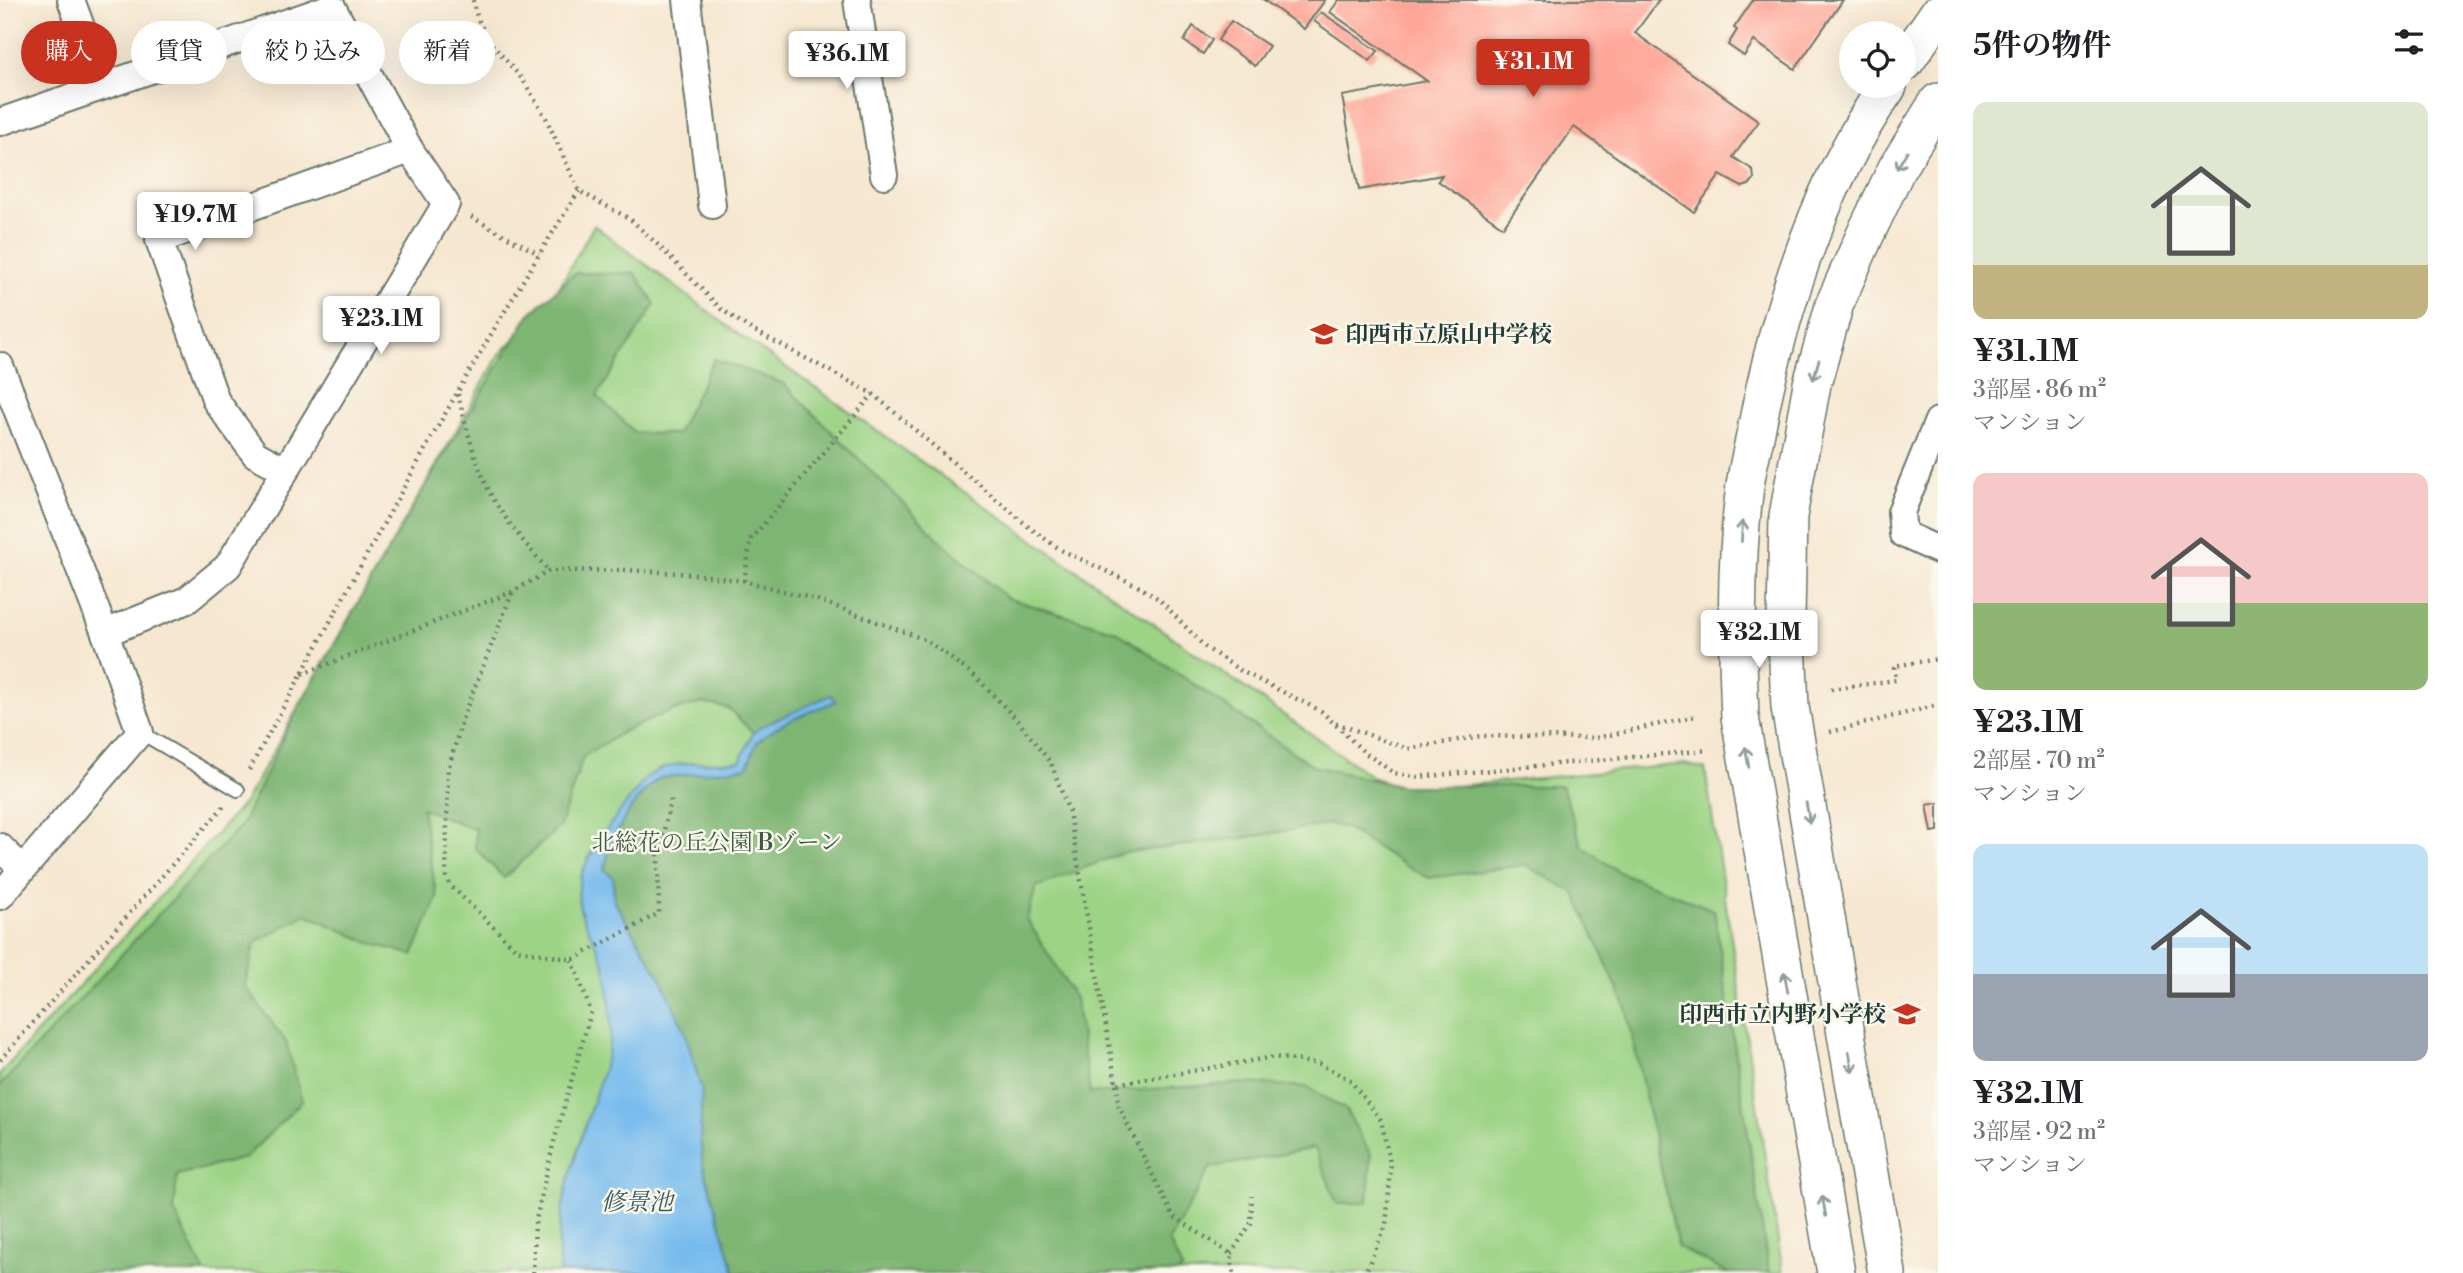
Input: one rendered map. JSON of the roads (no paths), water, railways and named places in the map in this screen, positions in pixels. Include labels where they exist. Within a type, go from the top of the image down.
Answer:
[{"type":"street","points":[[71,0],[103,86]]},
{"type":"street","points":[[687,0],[712,205]]},
{"type":"street","points":[[857,0],[884,175]]},
{"type":"street","points":[[0,122],[332,7],[410,150],[446,204],[228,566],[187,600],[105,634]]},
{"type":"street","points":[[1916,46],[1938,14]]},
{"type":"street","points":[[1836,1273],[1740,717],[1737,625],[1744,494],[1770,361],[1819,213],[1868,116],[1880,98]]},
{"type":"street","points":[[1887,1273],[1790,707],[1786,619],[1788,516],[1812,384],[1835,303],[1897,168],[1935,112]]},
{"type":"street","points":[[285,470],[255,454],[216,401],[159,240],[410,150]]},
{"type":"street","points":[[0,366],[5,394],[105,634],[141,732],[0,896]]},
{"type":"street","points":[[1938,421],[1901,512],[1903,534],[1938,550]]},
{"type":"street","points":[[0,847],[22,869]]},
{"type":"lane","points":[[141,732],[238,790]]},
{"type":"water","name":"修景池","points":[[831,695],[836,701],[788,721],[757,742],[747,767],[659,778],[640,797],[624,819],[604,870],[613,877],[614,901],[661,978],[684,1029],[702,1091],[700,1139],[703,1166],[735,1273],[560,1273],[563,1204],[604,1067],[611,1033],[605,967],[584,921],[579,902],[585,865],[645,779],[655,772],[677,764],[740,761],[753,733],[762,726]]},
{"type":"place","name":"印西市立原山中学校","points":[[1324,334]]},
{"type":"place","name":"印西市立内野小学校","points":[[1907,1014]]},
{"type":"park label","name":"北総花の丘公園 Bゾーン","points":[[717,842]]}]
